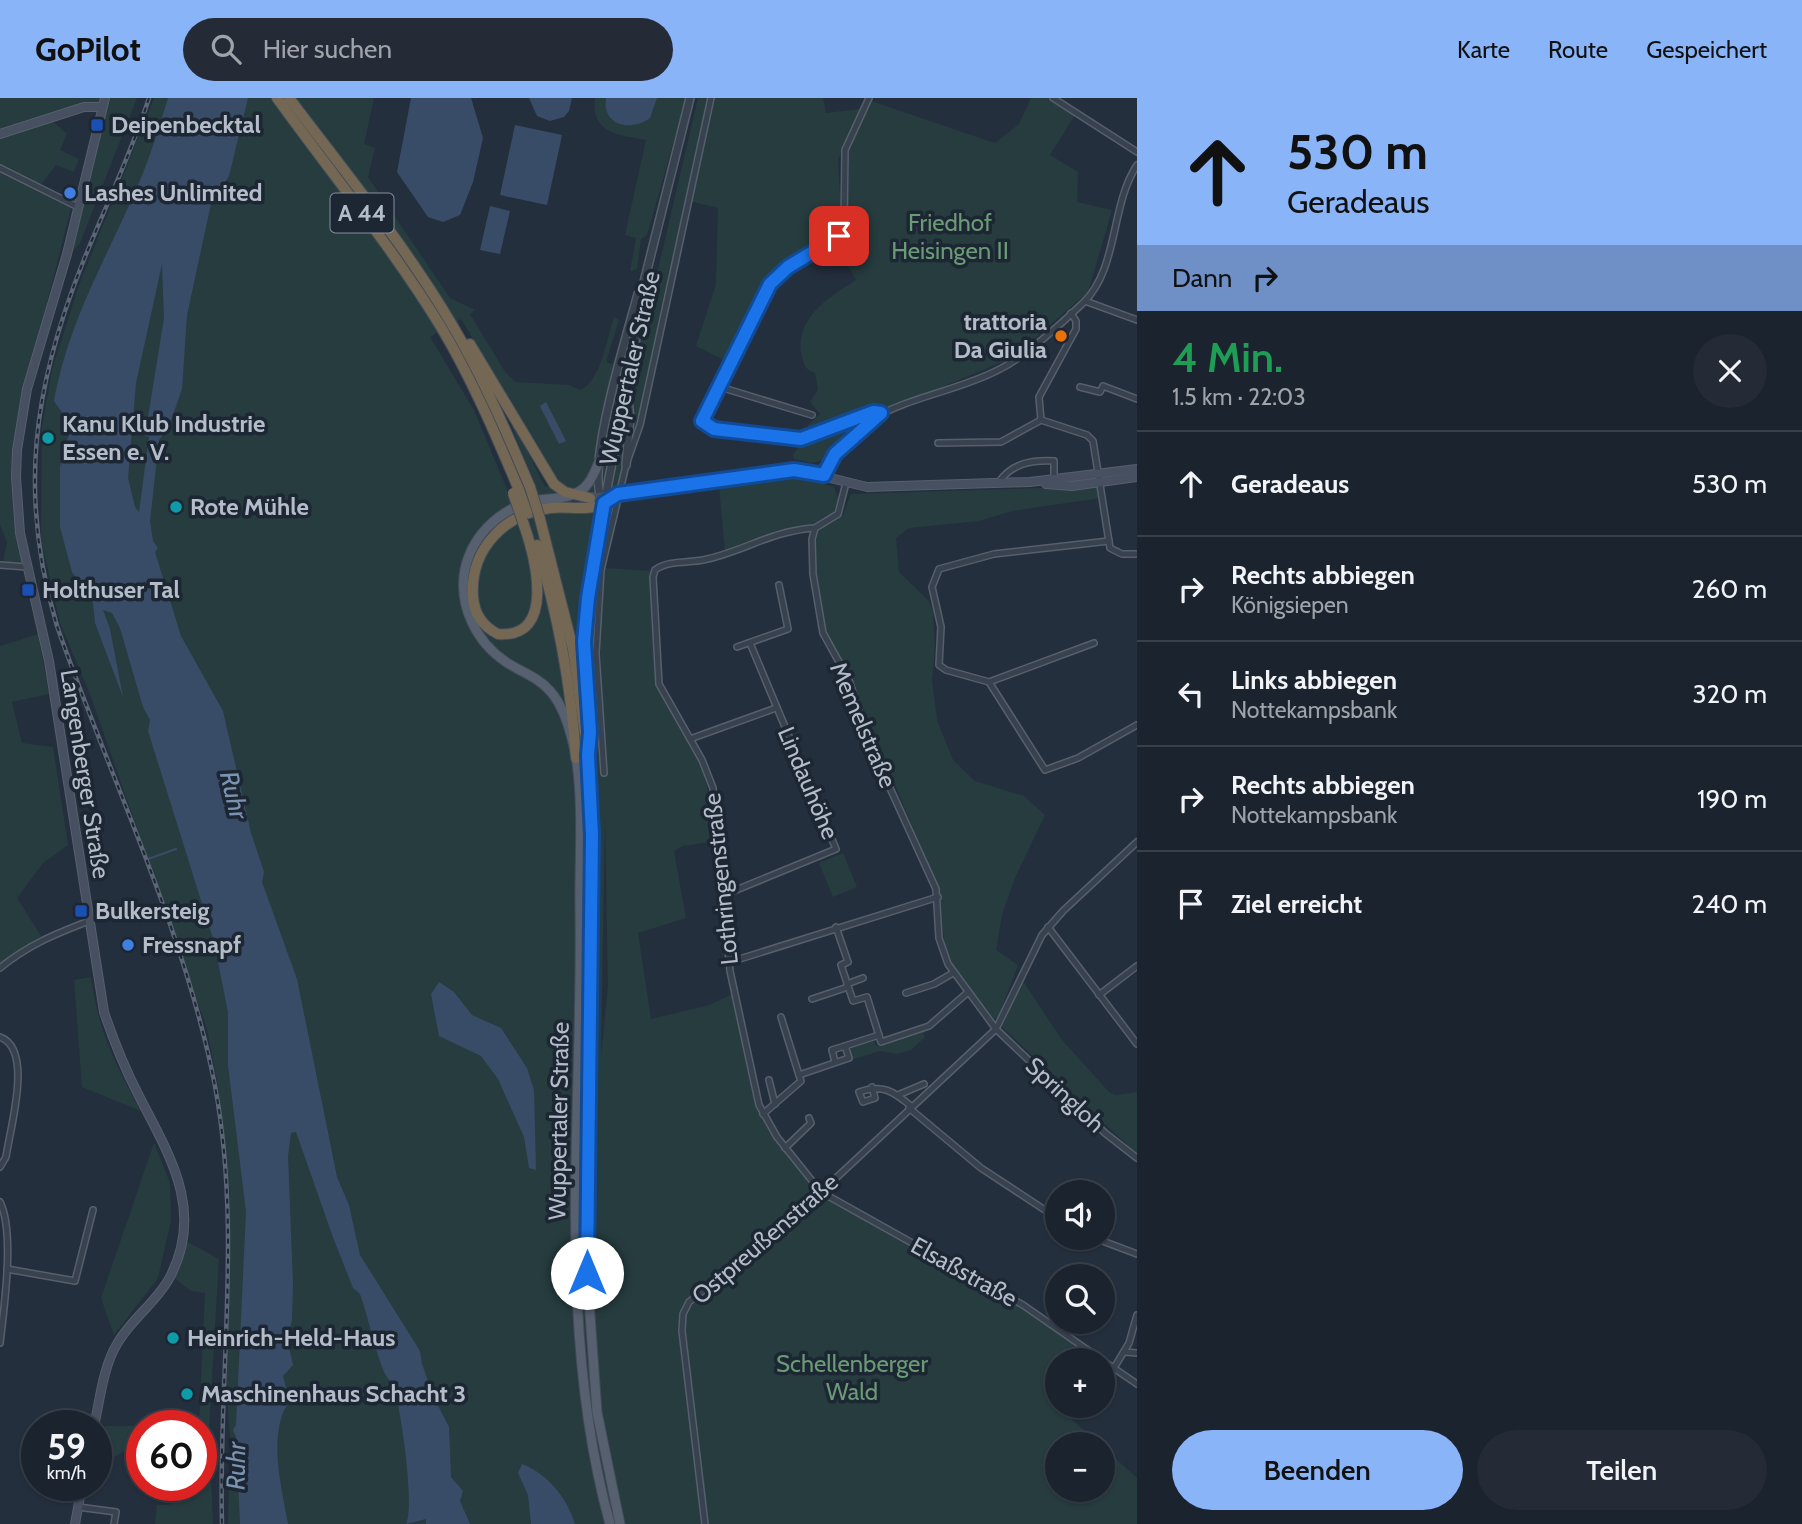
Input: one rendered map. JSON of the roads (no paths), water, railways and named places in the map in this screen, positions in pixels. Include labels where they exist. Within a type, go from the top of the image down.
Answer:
[{"type":"highway","name":"A 44","points":[[277,98],[446,326],[482,381],[573,649],[588,755]]},
{"type":"highway","name":"A 44","points":[[289,98],[408,257],[446,326],[521,490]]},
{"type":"highway","points":[[446,326],[465,337],[552,481],[565,492],[600,498],[595,508],[555,508],[533,512],[512,520],[494,534],[476,565],[473,594],[479,619],[498,634],[519,631],[533,618],[536,609],[537,580],[531,522],[521,490]]},
{"type":"highway","name":"A 44","points":[[531,522],[563,649],[571,693],[576,758]]},
{"type":"main road","points":[[0,134],[103,103]]},
{"type":"main road","name":"Langenberger Straße","points":[[98,1410],[109,1362],[117,1343],[169,1280],[178,1260],[184,1223],[178,1171],[118,1053],[104,1012],[49,661],[27,567],[17,492],[20,419],[67,254],[76,206],[103,103]]},
{"type":"main road","points":[[561,499],[586,486],[598,462]]},
{"type":"main road","points":[[1030,482],[1072,486],[1137,468]]},
{"type":"main road","points":[[561,499],[600,498],[794,470],[867,487],[1137,477]]},
{"type":"main road","name":"Wuppertaler Straße","points":[[600,498],[586,617],[585,670],[590,732],[588,755],[592,835],[588,1310],[597,1412],[620,1524]]},
{"type":"main road","name":"Wuppertaler Straße","points":[[561,499],[539,500],[513,508],[486,528],[470,555],[465,570],[464,597],[473,626],[489,649],[542,683],[555,697],[565,717],[576,758],[580,946],[578,1323],[590,1431],[610,1524]]},
{"type":"main road","points":[[75,1524],[79,1501]]},
{"type":"street","name":"Wuppertaler Straße","points":[[600,498],[597,486],[598,462],[614,385],[638,294],[643,286],[690,98]]},
{"type":"street","name":"Wuppertaler Straße","points":[[604,773],[596,653],[601,570],[618,494],[624,484],[626,465],[640,425],[671,269],[711,98]]},
{"type":"street","points":[[869,98],[845,150],[844,228],[833,240],[788,267],[772,281],[704,414],[704,425],[714,429],[804,439],[873,412],[881,413]]},
{"type":"street","points":[[1053,98],[1137,152]]},
{"type":"street","points":[[824,475],[835,454],[881,413],[1000,370],[1085,301],[1102,269],[1120,201],[1137,165]]},
{"type":"street","points":[[0,168],[76,206]]},
{"type":"street","name":"Wuppertaler Straße","points":[[600,498],[645,293],[643,286]]},
{"type":"street","points":[[1085,301],[1137,320]]},
{"type":"street","points":[[1041,420],[1039,397],[1076,329],[1071,313]]},
{"type":"street","points":[[626,385],[630,418],[626,465]]},
{"type":"street","points":[[1080,387],[1100,393],[1103,386],[1137,399]]},
{"type":"street","points":[[720,387],[812,415]]},
{"type":"street","points":[[938,443],[1001,442],[1041,420],[1091,439],[1101,479],[1110,548],[1117,553],[1137,554]]},
{"type":"street","points":[[998,484],[1007,472],[1031,460],[1054,461],[1054,479]]},
{"type":"street","points":[[815,528],[838,514],[846,483]]},
{"type":"street","name":"Lothringenstraße","points":[[815,528],[777,533],[720,556],[664,565],[655,570],[657,674],[663,694],[690,739],[713,788],[730,962],[755,1088],[763,1114],[785,1148],[821,1192]]},
{"type":"street","name":"Memelstraße","points":[[815,528],[812,556],[823,633],[849,680],[869,742],[938,897],[941,946],[953,973],[996,1029]]},
{"type":"street","points":[[1094,643],[989,682],[946,670],[939,665],[941,627],[932,587],[939,569],[995,554],[1108,541]]},
{"type":"street","points":[[0,565],[27,567]]},
{"type":"street","points":[[737,647],[788,629],[779,585]]},
{"type":"street","name":"Lindauhöhe","points":[[724,895],[836,849],[750,643]]},
{"type":"street","points":[[989,682],[1045,770],[1078,758],[1137,725]]},
{"type":"street","points":[[690,739],[776,708]]},
{"type":"street","name":"Ostpreußenstraße","points":[[705,1524],[682,1331],[683,1314],[699,1293],[821,1192],[996,1029],[1037,943],[1048,927],[1137,842]]},
{"type":"street","points":[[730,962],[938,897]]},
{"type":"street","points":[[0,968],[21,951],[46,937],[89,921]]},
{"type":"street","points":[[836,927],[848,962]]},
{"type":"street","points":[[1048,927],[1137,1044]]},
{"type":"street","points":[[857,960],[841,965],[853,1001],[867,997],[881,1042],[929,1026],[967,993]]},
{"type":"street","points":[[1099,995],[1137,965]]},
{"type":"street","points":[[906,993],[934,984],[953,973]]},
{"type":"street","points":[[812,999],[863,978]]},
{"type":"street","points":[[763,1114],[801,1081],[781,1017]]},
{"type":"street","name":"Springloh","points":[[996,1029],[1091,1120],[1137,1158]]},
{"type":"street","points":[[835,1062],[832,1050],[878,1035]]},
{"type":"street","points":[[0,1037],[13,1044],[19,1061],[6,1157],[0,1167]]},
{"type":"street","points":[[799,1075],[849,1058],[845,1046]]},
{"type":"street","points":[[769,1080],[775,1104]]},
{"type":"street","points":[[898,1095],[924,1084]]},
{"type":"street","points":[[872,1087],[891,1089],[981,1168],[1045,1210]]},
{"type":"street","points":[[785,1148],[811,1123],[809,1118]]},
{"type":"street","name":"Elsaßstraße","points":[[821,1192],[1023,1305],[1085,1348]]},
{"type":"street","points":[[0,1202],[4,1215],[7,1269],[0,1343]]},
{"type":"street","points":[[7,1269],[75,1281],[93,1210]]},
{"type":"street","points":[[1115,1246],[1137,1254]]},
{"type":"street","points":[[1115,1367],[1125,1352],[1137,1315]]},
{"type":"street","points":[[1125,1352],[1137,1353]]},
{"type":"street","name":"Elsaßstraße","points":[[1115,1369],[1137,1384]]},
{"type":"street","points":[[78,1507],[116,1512],[114,1524]]},
{"type":"water","name":"Ruhr","points":[[168,98],[248,98],[229,176],[211,204],[187,315],[182,389],[168,429],[159,440],[150,521],[153,541],[158,548],[155,552],[181,636],[223,711],[251,833],[264,872],[262,882],[297,979],[337,1177],[349,1205],[360,1255],[420,1351],[434,1398],[449,1427],[451,1477],[463,1491],[460,1501],[470,1524],[426,1524],[426,1519],[406,1524],[408,1480],[398,1402],[377,1353],[360,1294],[353,1288],[334,1240],[296,1132],[291,1133],[288,1156],[293,1283],[292,1320],[287,1339],[293,1365],[283,1376],[289,1400],[282,1415],[277,1442],[288,1524],[240,1524],[236,1437],[233,1430],[236,1425],[246,1212],[228,1065],[228,1012],[214,942],[148,731],[150,720],[143,707],[120,628],[112,613],[103,610],[110,629],[123,697],[95,623],[93,603],[72,572],[60,527],[60,467],[70,430],[68,421],[54,401],[61,371],[79,316],[142,175]],"holes":[[[162,264],[164,318],[145,436],[149,437],[139,512],[135,507],[128,478],[136,383]]]},
{"type":"water","points":[[411,98],[471,98],[483,138],[473,182],[460,215],[443,222],[428,217],[397,172]]},
{"type":"water","points":[[529,98],[572,98],[569,111],[564,117],[550,121],[537,116]]},
{"type":"water","points":[[606,98],[657,98],[650,118],[634,125],[626,125],[619,124],[608,115]]},
{"type":"water","points":[[515,125],[562,135],[547,205],[500,195]]},
{"type":"water","points":[[490,206],[510,211],[500,254],[480,250]]},
{"type":"water","points":[[546,402],[566,441],[559,444],[540,406]]},
{"type":"water","points":[[439,982],[454,992],[472,1015],[501,1028],[527,1068],[534,1090],[536,1170],[529,1168],[524,1137],[498,1079],[481,1056],[439,1036],[431,994]]},
{"type":"water","points":[[522,1464],[540,1474],[555,1488],[567,1505],[575,1524],[531,1524],[528,1495],[518,1473]]},
{"type":"waterway","points":[[148,859],[176,849]]},
{"type":"railway","points":[[149,98],[83,262],[52,353],[37,442],[35,486],[45,578],[57,626],[166,911],[202,1028],[215,1086],[223,1140],[228,1249],[222,1524]]},
{"type":"place","name":"Deipenbecktal","points":[[97,125]]},
{"type":"place","name":"Lashes Unlimited","points":[[70,193]]},
{"type":"place","name":"trattoria Da Giulia","points":[[1061,336]]},
{"type":"place","name":"Kanu Klub Industrie Essen e. V.","points":[[48,438]]},
{"type":"place","name":"Rote Mühle","points":[[176,507]]},
{"type":"place","name":"Holthuser Tal","points":[[28,590]]},
{"type":"place","name":"Bulkersteig","points":[[81,911]]},
{"type":"place","name":"Fressnapf","points":[[128,945]]},
{"type":"place","name":"Heinrich-Held-Haus","points":[[173,1338]]},
{"type":"place","name":"Maschinenhaus Schacht 3","points":[[187,1394]]},
{"type":"park label","name":"Friedhof Heisingen II","points":[[950,237]]},
{"type":"park label","name":"Schellenberger Wald","points":[[852,1378]]}]
